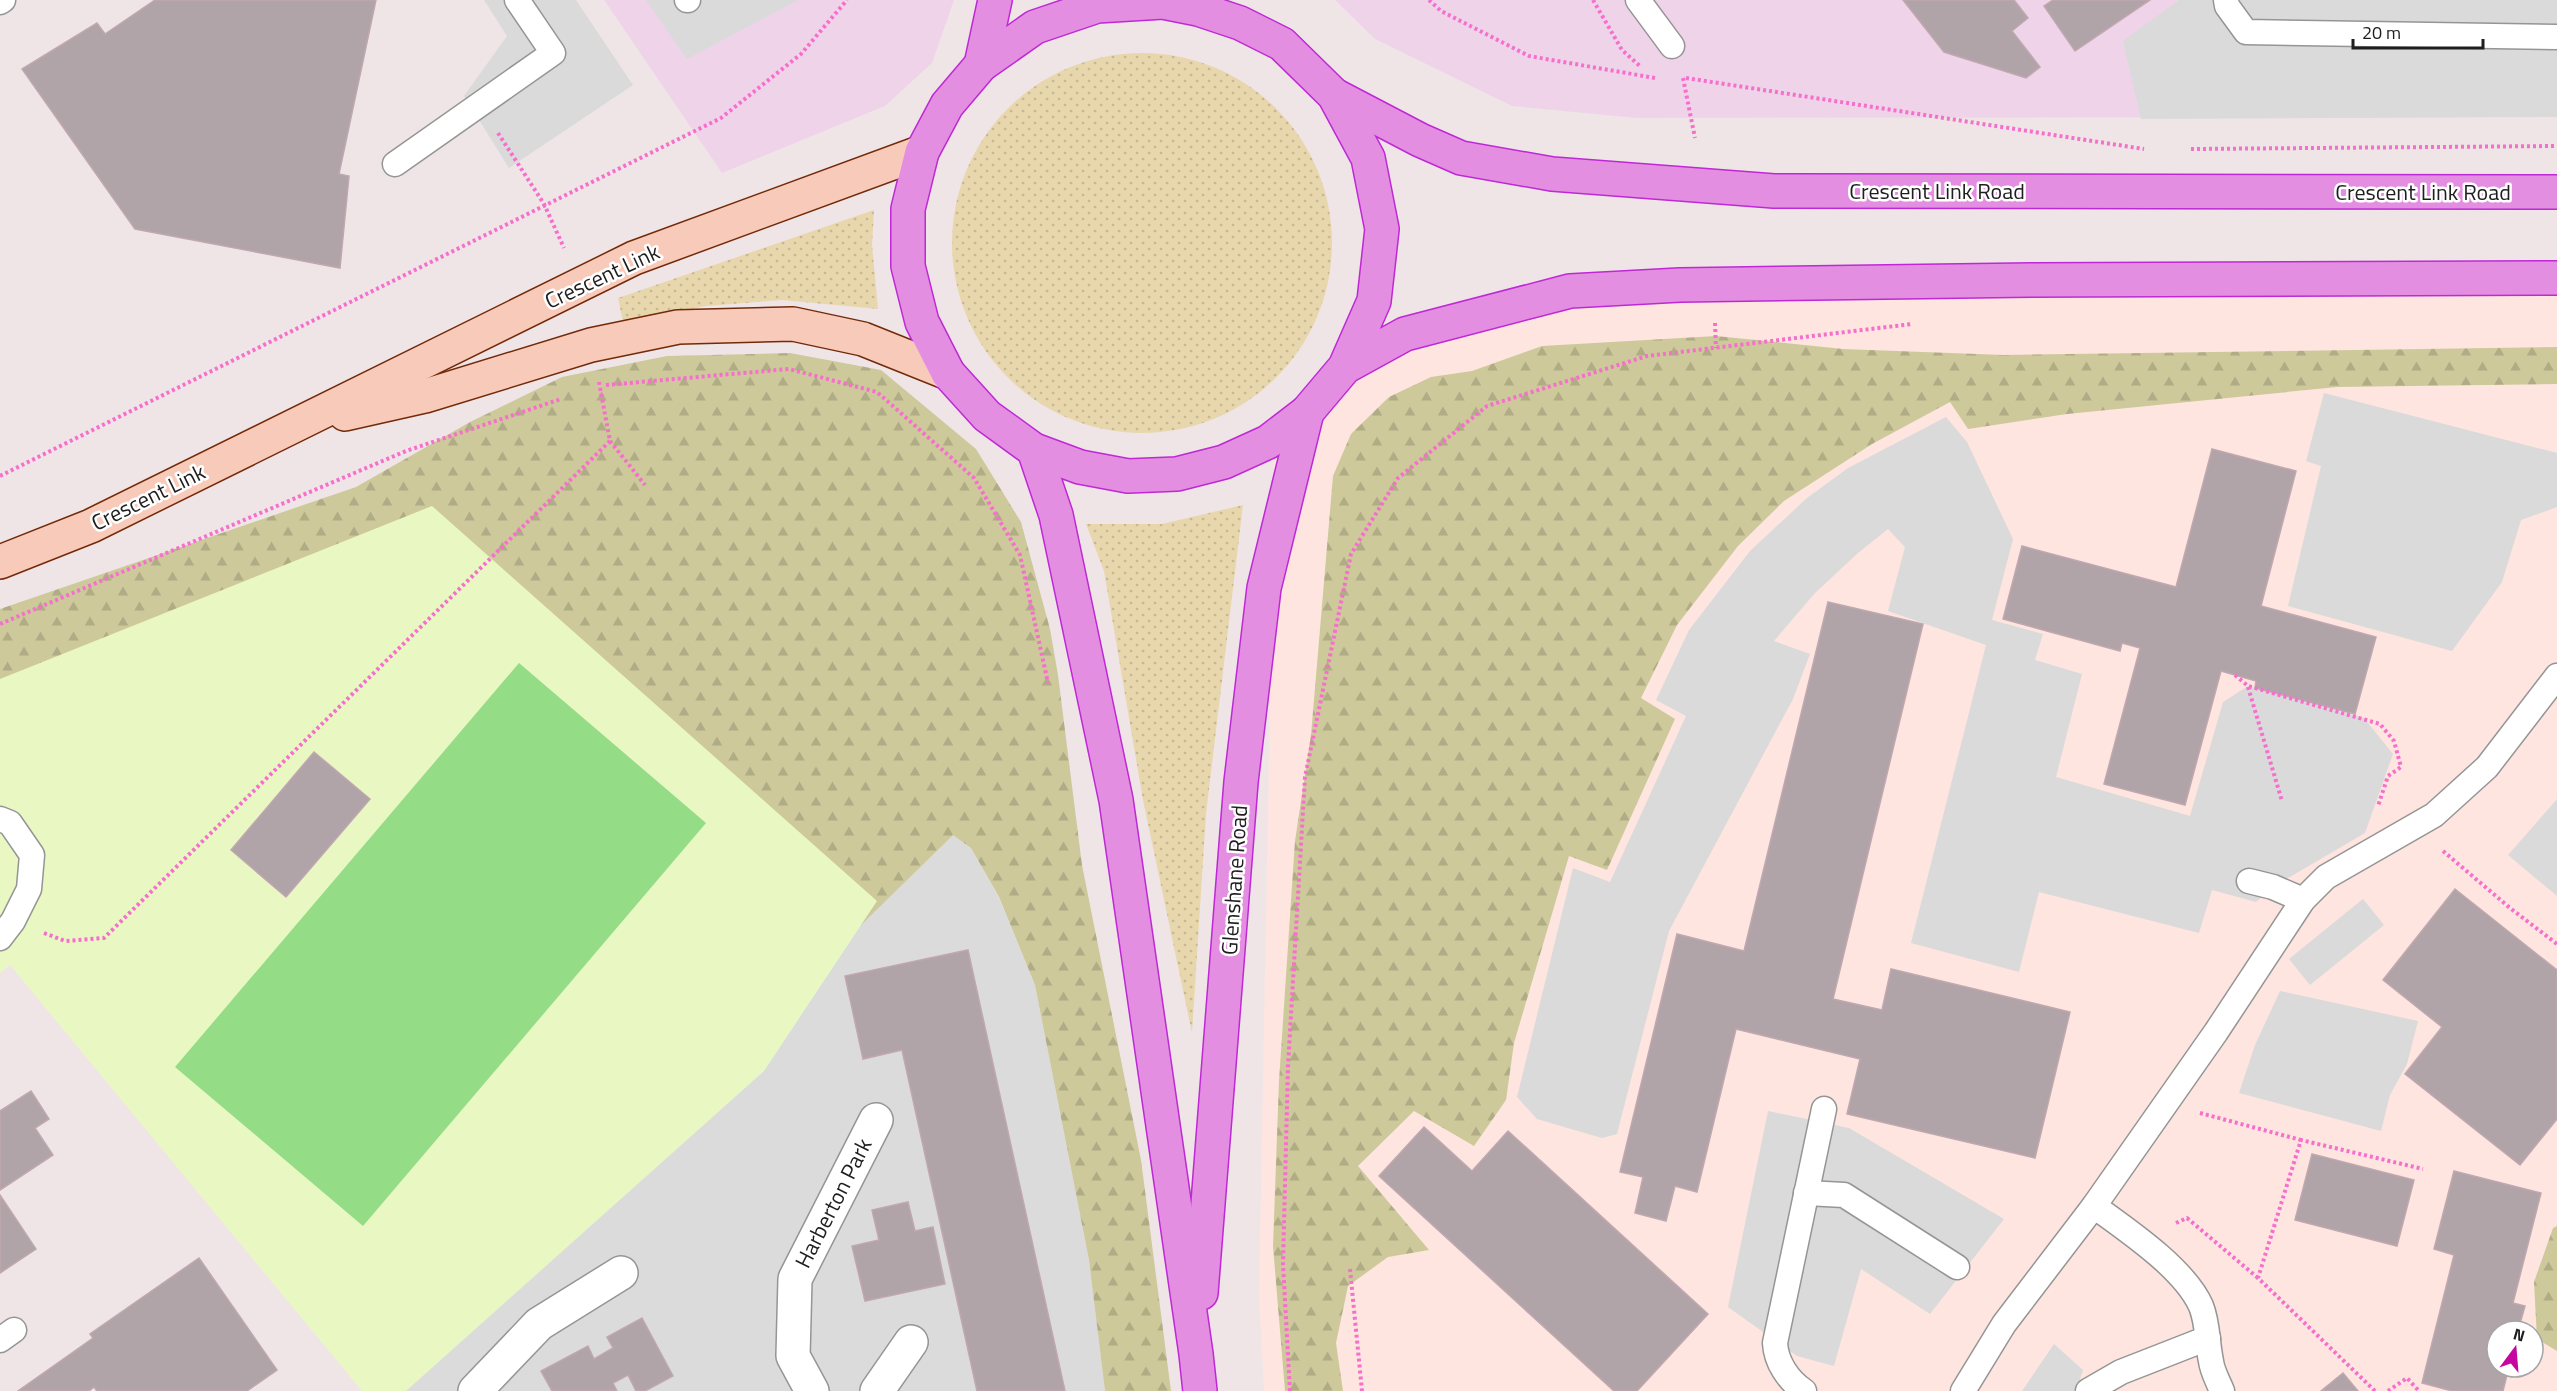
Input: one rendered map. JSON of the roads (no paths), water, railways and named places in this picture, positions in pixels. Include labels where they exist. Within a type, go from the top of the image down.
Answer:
[{"type":"highway","points":[[981,65],[995,0]]},
{"type":"highway","points":[[1163,2],[1198,9],[1235,12],[1282,44],[1334,95],[1368,158],[1382,229],[1374,301],[1345,367],[1307,412],[1259,446],[1224,462],[1177,474],[1128,476],[1080,467],[1034,450],[987,416],[948,373],[921,322],[908,266],[908,209],[922,152],[947,105],[981,65],[1035,27],[1097,6],[1163,2]]},
{"type":"highway","name":"Crescent Link Road","points":[[1334,95],[1420,140],[1461,158],[1551,174],[1774,191],[2557,192]]},
{"type":"highway","points":[[1345,367],[1406,334],[1570,291],[1680,285],[1960,281],[2557,278]]},
{"type":"highway","name":"Glenshane Road","points":[[1197,1353],[1241,782],[1264,588],[1307,412]]},
{"type":"highway","name":"Glenshane Road","points":[[1034,450],[1056,515],[1116,800],[1197,1353],[1200,1391]]},
{"type":"street","name":"Crescent Link","points":[[0,562],[91,526],[634,258],[922,152]]},
{"type":"street","name":"Crescent Link","points":[[294,425],[425,396],[591,345],[678,327],[793,324],[863,339],[948,373]]},
{"type":"street","name":"Harberton Park","points":[[812,1391],[793,1356],[795,1279],[876,1120]]},
{"type":"street","points":[[475,1391],[539,1324],[621,1273]]},
{"type":"street","points":[[877,1391],[911,1342]]},
{"type":"lane","points":[[395,164],[553,53],[517,0]]},
{"type":"lane","points":[[1638,0],[1672,46]]},
{"type":"lane","points":[[2226,0],[2227,6],[2246,32],[2557,37]]},
{"type":"lane","points":[[1963,1391],[2004,1324],[2094,1206],[2216,1032],[2303,900],[2326,876],[2434,815],[2487,767],[2557,676]]},
{"type":"lane","points":[[0,819],[10,823],[32,855],[29,889],[6,930]]},
{"type":"lane","points":[[2250,881],[2273,887],[2303,900]]},
{"type":"lane","points":[[1804,1391],[1793,1383],[1776,1356],[1775,1343],[1824,1109]]},
{"type":"lane","points":[[1806,1192],[1844,1195],[1957,1267]]},
{"type":"lane","points":[[2094,1206],[2133,1235],[2178,1274],[2201,1306],[2211,1363],[2222,1391]]},
{"type":"lane","points":[[2088,1391],[2121,1372],[2208,1338]]}]
